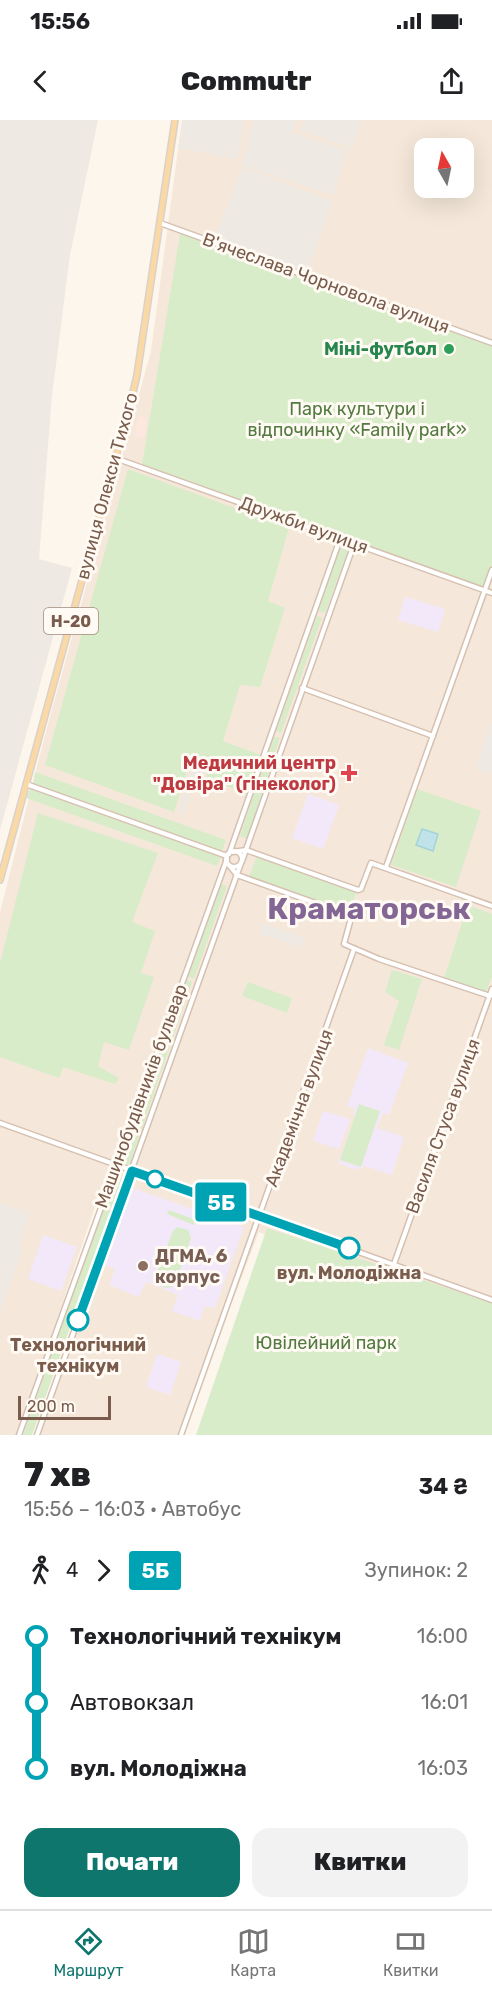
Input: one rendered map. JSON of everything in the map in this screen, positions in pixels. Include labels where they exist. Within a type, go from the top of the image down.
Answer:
[{"type":"main road","name":"вулиця Олекси Тихого","points":[[0,879],[137,375],[175,120]]},
{"type":"street","name":"В'ячеслава Чорновола вулиця","points":[[159,223],[492,343]]},
{"type":"street","name":"Дружби вулиця","points":[[115,458],[492,593]]},
{"type":"street","name":"Машинобудівників бульвар","points":[[19,1435],[229,857],[340,538]]},
{"type":"street","name":"Машинобудівників бульвар","points":[[37,1435],[354,544]]},
{"type":"street","points":[[386,867],[492,570]]},
{"type":"street","points":[[302,688],[433,736]]},
{"type":"street","points":[[26,784],[229,857],[240,854],[242,862],[235,867],[229,857]]},
{"type":"street","points":[[229,857],[246,850],[358,890],[361,889],[371,863],[492,906]]},
{"type":"street","points":[[229,857],[237,875],[349,915],[350,924],[344,944],[379,959],[489,996]]},
{"type":"street","name":"Академічна вулиця","points":[[181,1435],[354,949]]},
{"type":"street","name":"Василя Стуса вулиця","points":[[394,1264],[492,989]]},
{"type":"street","points":[[0,1123],[492,1300]]},
{"type":"shaded area","points":[[0,120],[98,120],[70,255],[52,396],[39,559],[72,568],[0,830]]},
{"type":"shaded area","points":[[182,120],[492,120],[492,1310],[298,1247],[259,1232],[181,1435],[38,1435],[127,1184],[105,1177],[18,1435],[0,1435],[0,912],[45,735],[151,351]]},
{"type":"shaded area","points":[[183,120],[245,120],[237,159],[178,148]]},
{"type":"shaded area","points":[[254,120],[297,120],[293,133],[347,150],[333,195],[242,165]]},
{"type":"shaded area","points":[[304,120],[362,120],[353,148],[300,130]]},
{"type":"shaded area","points":[[242,167],[333,201],[307,272],[215,238]]},
{"type":"shaded area","points":[[138,416],[147,418],[144,438],[135,436]]},
{"type":"shaded area","points":[[405,597],[445,609],[438,632],[398,620]]},
{"type":"shaded area","points":[[492,720],[492,769],[490,774],[475,769]]},
{"type":"shaded area","points":[[193,762],[207,767],[204,775],[196,773],[183,815],[178,813]]},
{"type":"shaded area","points":[[308,794],[339,805],[323,849],[292,838]]},
{"type":"shaded area","points":[[263,923],[305,938],[301,948],[259,933]]},
{"type":"shaded area","points":[[368,1048],[408,1063],[389,1115],[383,1113],[377,1128],[404,1137],[392,1175],[364,1166],[362,1169],[357,1167],[356,1170],[338,1163],[355,1116],[353,1115],[355,1109],[347,1106]]},
{"type":"shaded area","points":[[323,1111],[350,1119],[339,1149],[313,1141]]},
{"type":"shaded area","points":[[132,1188],[244,1227],[215,1308],[205,1306],[200,1321],[172,1311],[178,1295],[146,1282],[139,1297],[109,1285],[115,1269],[105,1265]]},
{"type":"shaded area","points":[[0,1203],[30,1213],[19,1249],[22,1250],[0,1312]]},
{"type":"shaded area","points":[[43,1235],[77,1247],[61,1291],[28,1279]]},
{"type":"shaded area","points":[[157,1354],[181,1362],[170,1395],[146,1387]]},
{"type":"green space","name":"Парк культури і відпочинку «Family park»","points":[[180,234],[492,346],[492,565],[483,586],[142,465]]},
{"type":"green space","points":[[128,469],[289,528],[268,601],[285,608],[260,687],[240,685],[223,741],[261,755],[247,794],[206,778],[209,758],[191,759],[174,812],[45,765]]},
{"type":"green space","points":[[341,545],[349,547],[325,613],[318,611]]},
{"type":"green space","points":[[317,616],[322,618],[281,733],[276,731]]},
{"type":"green space","points":[[273,736],[280,738],[247,839],[240,836]]},
{"type":"green space","points":[[35,772],[226,840],[222,851],[33,784]]},
{"type":"green space","points":[[30,789],[221,857],[217,866],[26,798]]},
{"type":"green space","points":[[417,789],[481,811],[456,887],[391,865]]},
{"type":"green space","points":[[38,813],[158,853],[132,922],[155,931],[141,973],[154,977],[129,1050],[104,1042],[98,1066],[119,1078],[115,1084],[63,1067],[59,1078],[0,1057],[0,963]]},
{"type":"green space","points":[[257,856],[357,891],[349,913],[249,877]]},
{"type":"green space","points":[[220,884],[227,886],[194,979],[187,976]]},
{"type":"green space","points":[[468,905],[492,914],[492,976],[486,992],[444,978]]},
{"type":"green space","points":[[392,970],[422,979],[399,1050],[384,1045],[399,1001],[385,992]]},
{"type":"green space","points":[[185,979],[192,982],[129,1166],[120,1163]]},
{"type":"green space","points":[[248,982],[292,998],[287,1013],[242,996]]},
{"type":"green space","points":[[359,1104],[380,1111],[361,1167],[340,1160]]},
{"type":"green space","points":[[116,1172],[124,1175],[32,1435],[23,1435]]},
{"type":"green space","points":[[169,1210],[196,1220],[194,1225],[167,1214]]},
{"type":"green space","points":[[177,1227],[188,1230],[191,1238],[175,1284],[164,1288],[158,1284],[155,1277],[173,1231]]},
{"type":"green space","name":"Ювілейний парк","points":[[267,1228],[492,1303],[492,1435],[196,1435]]},
{"type":"water","points":[[422,829],[438,834],[433,851],[416,845]]},
{"type":"bus line","name":"5Б","points":[[78,1320],[132,1171],[349,1248]]},
{"type":"place","name":"Міні-футбол","points":[[449,349]]},
{"type":"place","name":"Медичний центр \"Довіра\" (гінеколог)","points":[[349,773]]},
{"type":"place","name":"вул. Молодіжна","points":[[349,1248]]},
{"type":"place","name":"ДГМА, 6 корпус","points":[[143,1266]]},
{"type":"place","name":"Технологічний технікум","points":[[78,1320]]},
{"type":"district","name":"Краматорськ","points":[[369,909]]}]
